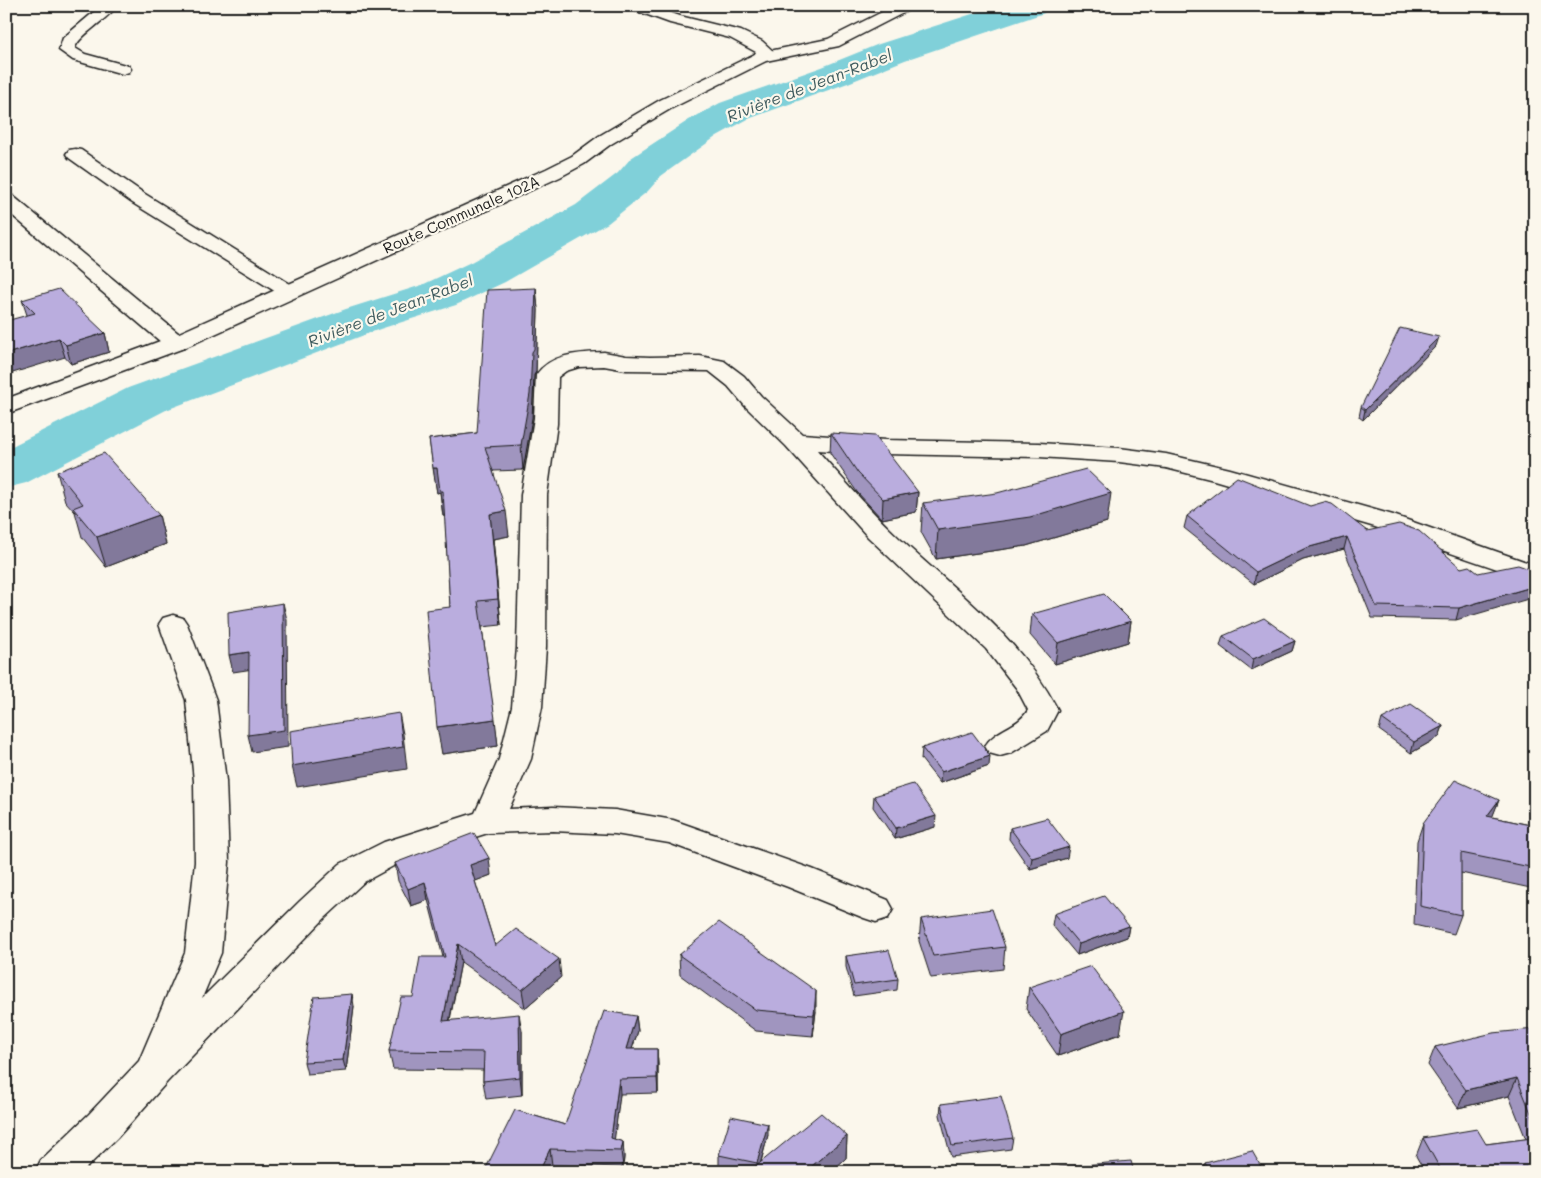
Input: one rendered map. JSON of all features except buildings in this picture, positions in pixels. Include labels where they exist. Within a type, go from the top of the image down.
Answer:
[{"type":"street","points":[[110,6],[96,20],[69,41],[67,50],[79,57],[123,69]]},
{"type":"street","points":[[636,6],[680,21],[721,30],[757,44],[765,50],[761,57]]},
{"type":"street","name":"Route Communale 102A","points":[[6,407],[176,343],[553,173],[578,160],[605,140],[666,104],[761,57],[833,43],[906,6]]},
{"type":"street","points":[[75,154],[138,198],[288,292]]},
{"type":"street","points":[[6,200],[176,343]]},
{"type":"street","points":[[488,821],[506,780],[521,738],[528,688],[532,626],[531,556],[534,493],[546,421],[547,375],[558,366],[577,360],[604,359],[626,364],[700,363],[716,366],[736,381],[753,401],[795,441],[890,544],[991,638],[1036,695],[1043,710],[1036,724],[1000,746]]},
{"type":"street","points":[[795,441],[886,447],[1039,450],[1118,454],[1166,461],[1221,474],[1384,521],[1535,574]]},
{"type":"street","points":[[154,1071],[203,953],[212,862],[210,781],[201,700],[173,624]]},
{"type":"street","points":[[55,1172],[103,1126],[154,1071],[312,910],[352,873],[396,850],[488,821],[553,819],[615,822],[673,832],[800,878],[876,910]]},
{"type":"waterway","name":"Rivière de Jean-Rabel","points":[[6,471],[147,399],[363,319],[439,295],[488,272],[592,214],[633,182],[646,167],[703,128],[734,111],[835,75],[892,52],[1032,6]]}]
